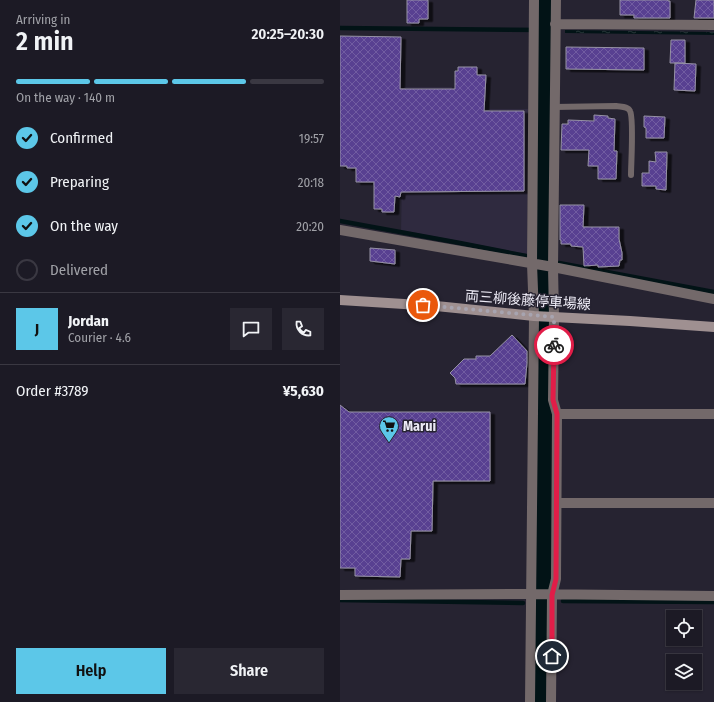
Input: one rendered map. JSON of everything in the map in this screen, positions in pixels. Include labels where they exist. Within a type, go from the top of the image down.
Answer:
[{"type":"main road","name":"両三柳後藤停車場線","points":[[340,300],[436,306],[536,316],[714,327]]},
{"type":"street","points":[[530,702],[536,316],[534,264],[534,0]]},
{"type":"street","points":[[551,702],[552,595],[556,579],[557,503],[557,414],[553,400],[553,317],[551,267],[556,0]]},
{"type":"street","points":[[556,24],[714,25]]},
{"type":"street","points":[[340,230],[551,267],[714,299]]},
{"type":"street","points":[[557,414],[714,414]]},
{"type":"street","points":[[557,503],[714,503]]},
{"type":"street","points":[[340,595],[531,594],[714,596]]},
{"type":"lane","points":[[554,107],[626,107],[630,111],[632,120],[631,174]]},
{"type":"shaded area","points":[[404,87],[452,87],[453,109],[528,109],[527,254],[401,230]]},
{"type":"water","points":[[565,30],[714,32],[714,35],[565,33]]},
{"type":"building","points":[[407,0],[428,0],[428,19],[419,19],[419,23],[407,23]]},
{"type":"building","points":[[620,0],[668,0],[670,1],[670,18],[634,18],[634,15],[620,15]]},
{"type":"building","points":[[696,0],[714,0],[714,18],[694,18]]},
{"type":"building","points":[[340,36],[401,37],[400,89],[455,89],[455,71],[458,71],[458,67],[477,67],[477,75],[486,75],[484,111],[524,111],[524,191],[401,192],[400,197],[395,196],[394,212],[382,212],[382,209],[374,209],[374,182],[356,182],[356,168],[340,166]]},
{"type":"building","points":[[671,40],[685,40],[685,63],[670,63]]},
{"type":"building","points":[[566,47],[644,48],[644,70],[566,69]]},
{"type":"building","points":[[675,63],[696,64],[695,91],[674,90]]},
{"type":"building","points":[[594,115],[608,116],[608,118],[615,119],[614,151],[617,151],[616,179],[598,179],[598,166],[588,166],[589,150],[561,150],[562,124],[568,124],[568,120],[594,121]]},
{"type":"building","points":[[644,116],[665,117],[664,138],[646,138]]},
{"type":"building","points":[[655,152],[667,152],[666,190],[656,189],[656,186],[642,186],[642,173],[649,173],[649,161],[656,162]]},
{"type":"building","points":[[560,205],[584,205],[583,227],[619,227],[622,260],[620,260],[619,266],[584,266],[583,247],[571,246],[571,244],[561,244]]},
{"type":"building","points":[[370,248],[395,250],[395,264],[370,261]]},
{"type":"building","points":[[512,335],[527,351],[525,384],[456,384],[455,378],[450,373],[464,359],[476,359],[476,356],[490,356]]},
{"type":"building","points":[[340,405],[349,412],[490,412],[490,481],[433,481],[432,531],[411,531],[410,559],[401,559],[400,577],[355,576],[355,568],[340,568]]},
{"type":"waterway","points":[[541,702],[542,258],[545,0]]},
{"type":"waterway","points":[[340,28],[545,30]]},
{"type":"waterway","points":[[340,221],[526,256]]},
{"type":"waterway","points":[[559,263],[714,292]]},
{"type":"waterway","points":[[340,600],[523,603]]},
{"type":"waterway","points":[[563,601],[714,602]]},
{"type":"way so far","points":[[423,305],[554,317],[554,345]]},
{"type":"place","name":"Marui","points":[[389,443]]},
{"type":"route","points":[[552,656],[552,595],[556,579],[557,534],[557,414],[553,400],[554,345]]}]
